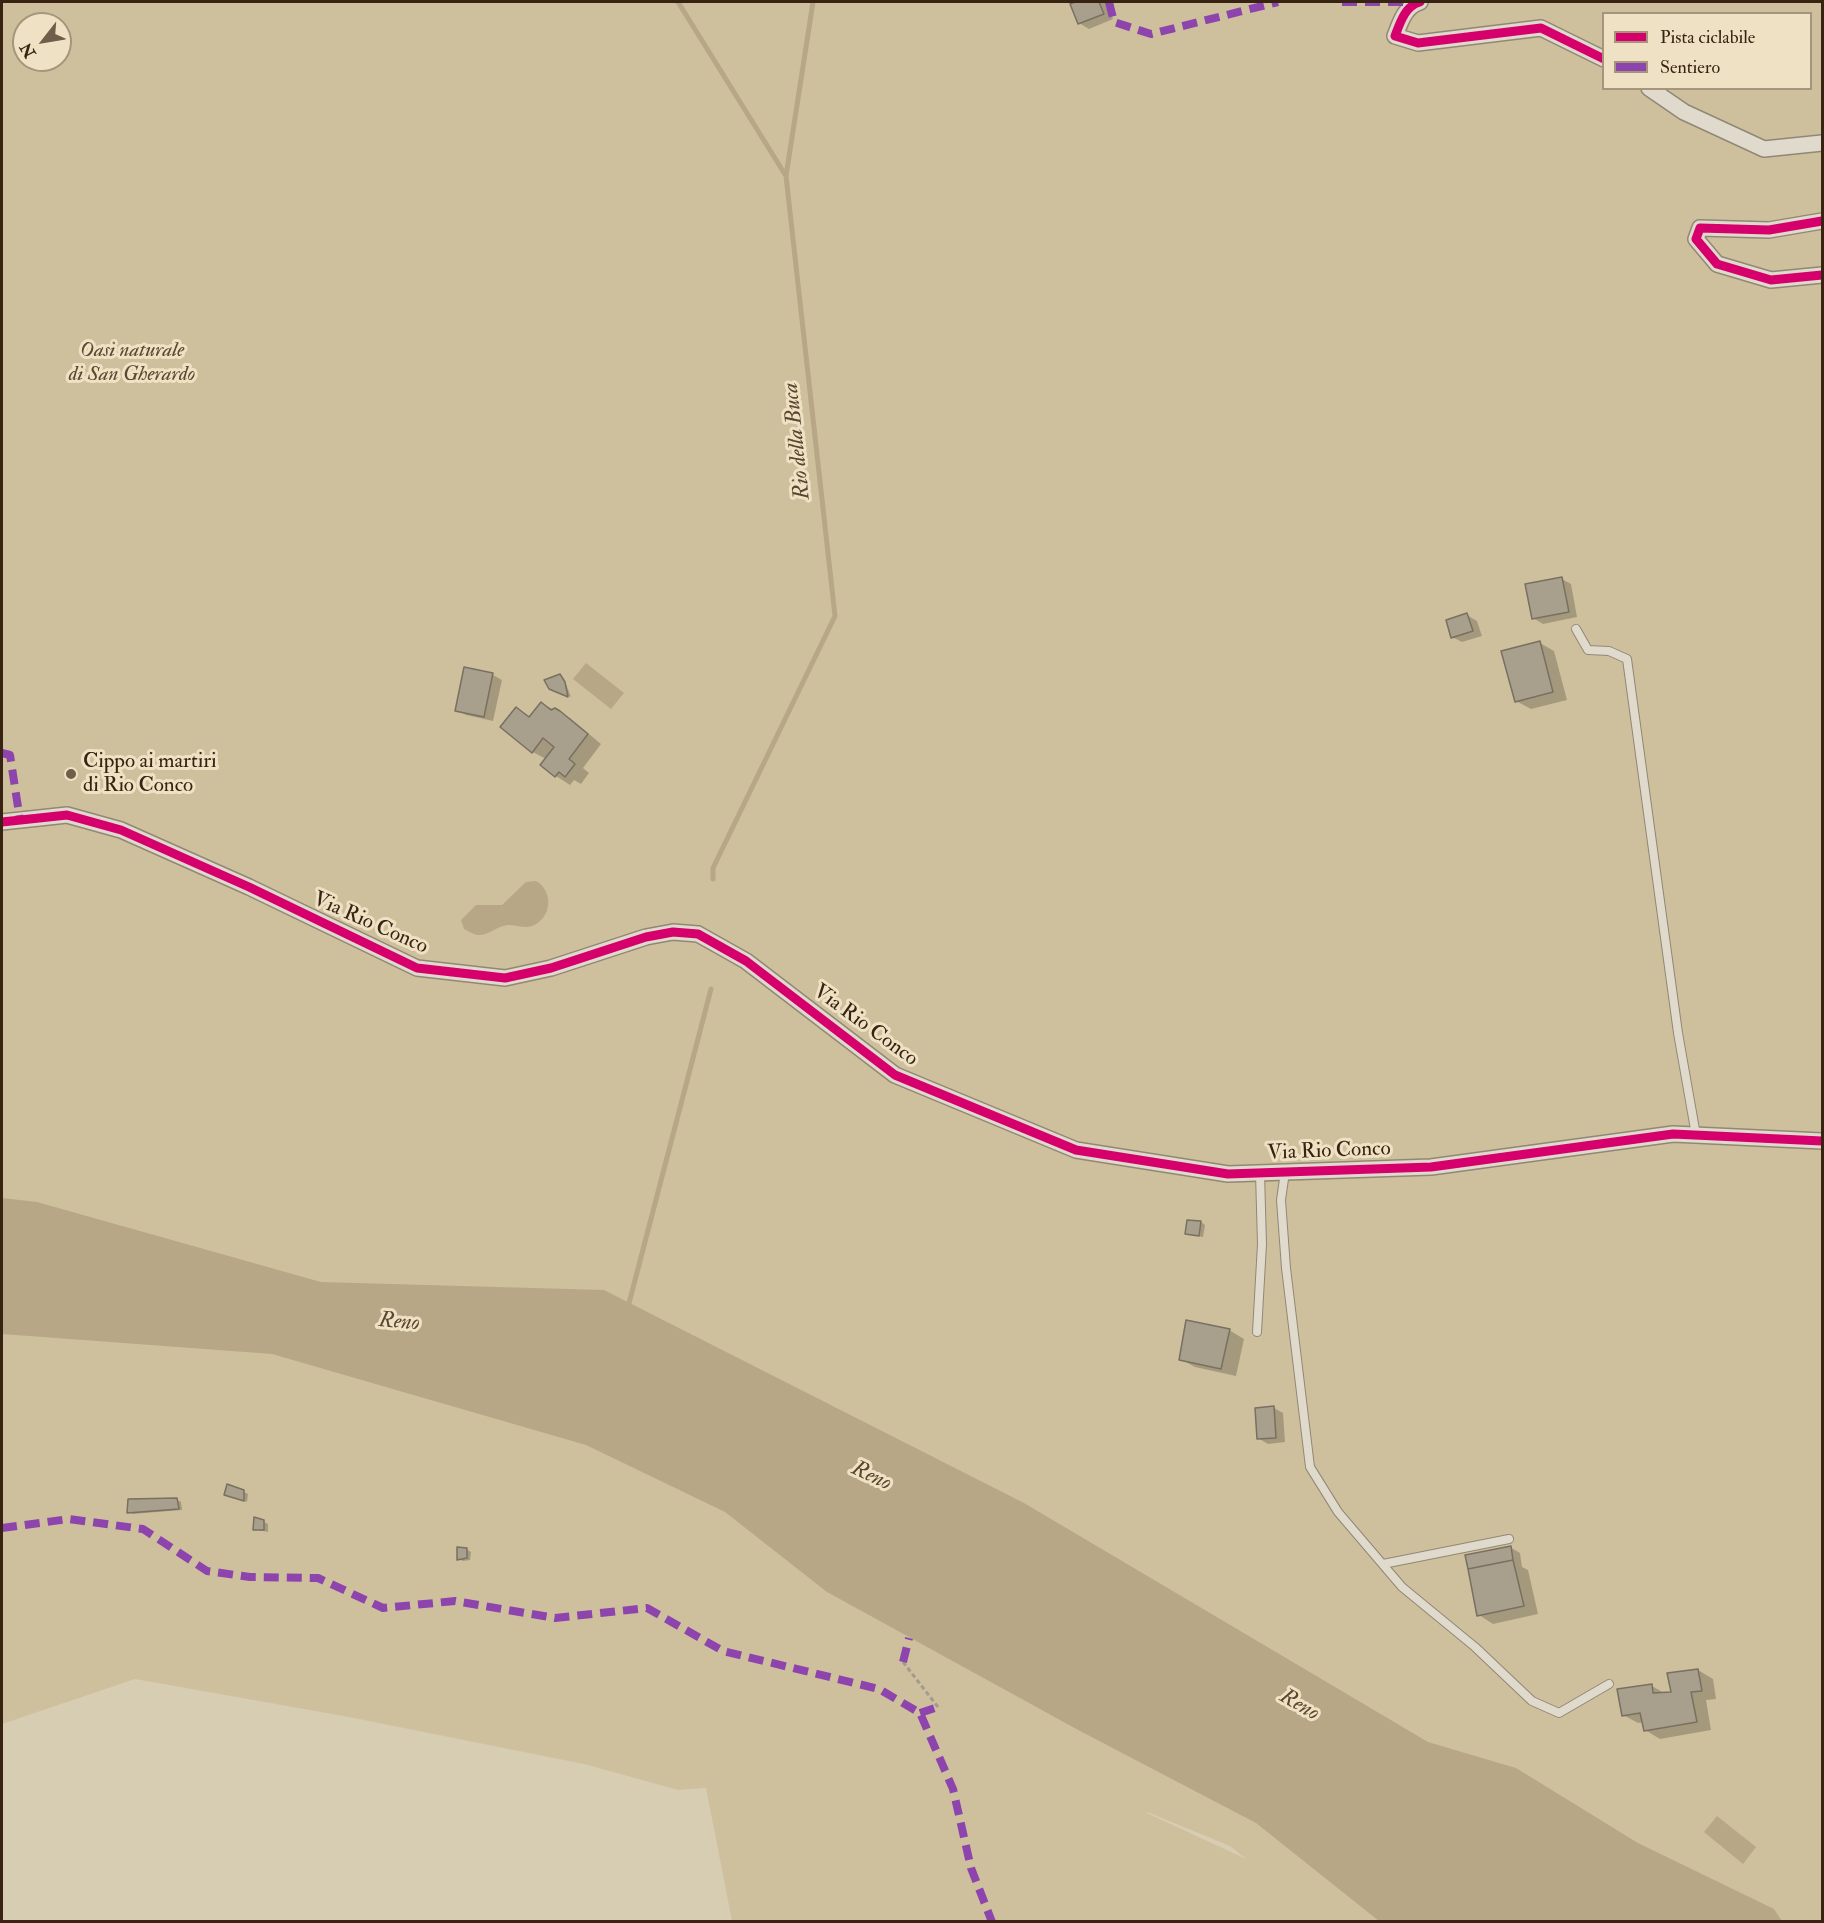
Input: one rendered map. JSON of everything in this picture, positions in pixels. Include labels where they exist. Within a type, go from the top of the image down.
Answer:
[{"type":"street","points":[[1420,2],[1416,2],[1401,18],[1395,36],[1418,43],[1541,27],[1602,58]]},
{"type":"street","points":[[1653,90],[1684,112],[1764,149],[1822,143]]},
{"type":"street","points":[[1822,221],[1769,230],[1700,228],[1696,239],[1717,264],[1771,280],[1822,275]]},
{"type":"street","name":"Via Rio Conco","points":[[2,822],[67,815],[121,830],[417,968],[505,978],[551,968],[646,937],[673,932],[698,934],[746,961],[895,1075],[969,1108],[1076,1150],[1228,1174],[1431,1167],[1672,1134],[1822,1141]]},
{"type":"lane","points":[[1576,629],[1588,650],[1609,651],[1627,660],[1678,1033],[1696,1135]]},
{"type":"lane","points":[[1285,1172],[1281,1200],[1286,1268],[1310,1467],[1338,1512],[1402,1587],[1475,1647],[1532,1701],[1559,1713],[1609,1683]]},
{"type":"lane","points":[[1257,1332],[1262,1244],[1260,1173]]},
{"type":"lane","points":[[1383,1564],[1509,1539]]},
{"type":"path","points":[[903,1662],[938,1707]]},
{"type":"green space","name":"Oasi naturale di San Gherardo","points":[[2,2],[1822,2],[1822,1921],[732,1921],[706,1788],[678,1790],[584,1764],[349,1717],[135,1679],[2,1724]],"holes":[[[1147,1812],[1230,1846],[1246,1859]]]},
{"type":"water","points":[[586,663],[624,693],[611,709],[573,679]]},
{"type":"water","points":[[536,881],[548,896],[548,908],[542,920],[533,926],[508,925],[481,935],[475,935],[464,929],[461,920],[476,905],[502,905],[526,882]]},
{"type":"water","name":"Reno","points":[[2,1198],[37,1202],[321,1282],[604,1290],[1024,1503],[1428,1742],[1516,1768],[1638,1843],[1774,1909],[1782,1921],[1379,1921],[1256,1823],[1080,1731],[827,1592],[725,1512],[586,1445],[272,1354],[2,1334]]},
{"type":"water","points":[[1717,1816],[1756,1847],[1743,1864],[1704,1832]]},
{"type":"building","points":[[1099,2],[1104,14],[1078,24],[1070,4]]},
{"type":"building","points":[[1562,577],[1569,612],[1532,619],[1525,584]]},
{"type":"building","points":[[1467,613],[1473,631],[1451,638],[1446,620]]},
{"type":"building","points":[[1540,641],[1553,692],[1515,702],[1501,651]]},
{"type":"building","points":[[464,667],[493,673],[484,717],[455,711]]},
{"type":"building","points":[[560,674],[565,682],[568,697],[549,689],[544,680]]},
{"type":"building","points":[[541,702],[551,710],[555,708],[560,711],[588,734],[569,759],[575,764],[565,777],[559,772],[555,777],[540,765],[554,747],[543,738],[532,753],[500,727],[516,707],[529,717]]},
{"type":"building","points":[[1187,1220],[1201,1221],[1199,1236],[1185,1234]]},
{"type":"building","points":[[1186,1320],[1230,1329],[1221,1369],[1179,1360]]},
{"type":"building","points":[[1274,1406],[1276,1438],[1257,1439],[1255,1408]]},
{"type":"building","points":[[227,1484],[244,1490],[244,1501],[224,1495]]},
{"type":"building","points":[[177,1498],[179,1509],[127,1513],[128,1499]]},
{"type":"building","points":[[254,1517],[264,1520],[264,1530],[253,1530]]},
{"type":"building","points":[[1511,1546],[1513,1560],[1468,1569],[1465,1555]]},
{"type":"building","points":[[457,1547],[467,1548],[467,1558],[457,1560]]},
{"type":"building","points":[[1513,1560],[1524,1606],[1477,1616],[1468,1569]]},
{"type":"building","points":[[1698,1669],[1702,1691],[1691,1692],[1697,1722],[1644,1731],[1640,1713],[1622,1716],[1617,1689],[1652,1684],[1653,1693],[1671,1692],[1667,1673]]},
{"type":"waterway","name":"Rio della Buca","points":[[678,2],[786,176],[835,616],[713,868],[713,879]]},
{"type":"waterway","points":[[786,176],[813,2]]},
{"type":"waterway","points":[[628,1307],[711,989]]},
{"type":"marked path","points":[[1109,2],[1114,22],[1151,34],[1278,2]]},
{"type":"marked path","points":[[1342,2],[1416,2]]},
{"type":"marked path","points":[[2,753],[10,755],[20,820]]},
{"type":"marked path","points":[[2,1528],[69,1519],[143,1529],[207,1571],[250,1577],[318,1578],[383,1608],[455,1601],[555,1618],[647,1608],[723,1651],[879,1689],[920,1713],[953,1789],[971,1868],[992,1922]]},
{"type":"marked path","points":[[903,1662],[909,1638]]},
{"type":"marked path","points":[[920,1713],[938,1707]]},
{"type":"cycle path","points":[[1420,2],[1407,11],[1395,36],[1418,43],[1541,28],[1602,58]]},
{"type":"cycle path","points":[[1822,221],[1769,230],[1700,228],[1696,239],[1717,264],[1771,280],[1822,275]]},
{"type":"cycle path","points":[[2,822],[67,815],[121,830],[249,887],[417,968],[505,978],[551,968],[646,937],[673,932],[698,934],[746,961],[895,1075],[1076,1150],[1228,1174],[1431,1167],[1673,1134],[1822,1141]]},
{"type":"place","name":"Cippo ai martiri di Rio Conco","points":[[71,774]]}]
